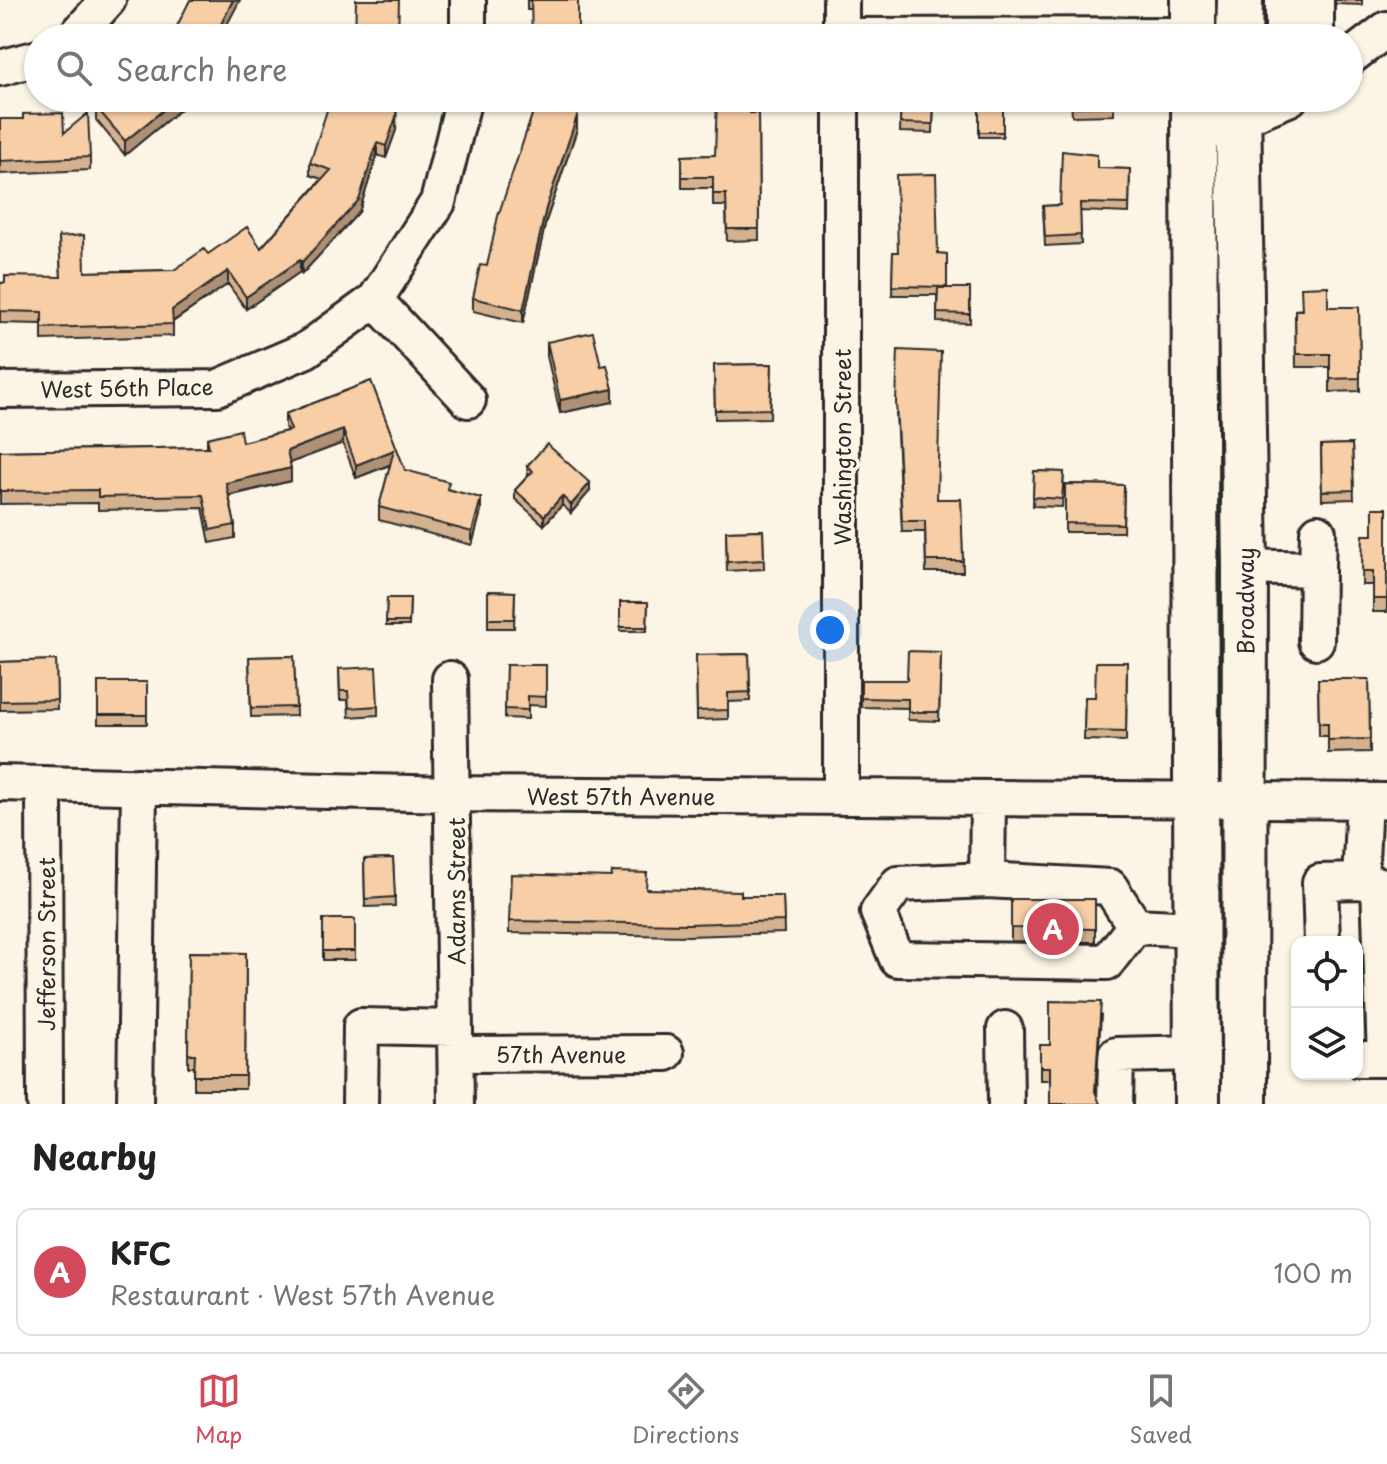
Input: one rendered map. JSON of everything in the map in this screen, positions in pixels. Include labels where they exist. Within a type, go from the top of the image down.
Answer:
[{"type":"main road","points":[[1239,24],[1240,0]]},
{"type":"main road","name":"Broadway","points":[[1238,112],[1245,567],[1242,800],[1244,1104]]},
{"type":"main road","points":[[1194,118],[1197,1104]]},
{"type":"street","points":[[87,24],[108,0]]},
{"type":"street","points":[[468,0],[468,24]]},
{"type":"street","points":[[841,0],[841,24]]},
{"type":"street","points":[[1283,0],[1283,24]]},
{"type":"street","points":[[1316,0],[1316,24]]},
{"type":"street","points":[[1363,47],[1387,29]]},
{"type":"street","points":[[0,68],[24,62]]},
{"type":"street","points":[[460,112],[438,202],[375,300],[468,400]]},
{"type":"street","name":"Washington Street","points":[[841,112],[841,797]]},
{"type":"street","points":[[1194,118],[1227,112]]},
{"type":"street","name":"West 56th Place","points":[[0,390],[217,388],[306,350],[375,300]]},
{"type":"street","points":[[1316,641],[1318,532]]},
{"type":"street","points":[[1245,567],[1317,569]]},
{"type":"street","name":"Adams Street","points":[[450,679],[456,1104]]},
{"type":"street","name":"West 57th Avenue","points":[[0,783],[454,794],[1375,800]]},
{"type":"street","name":"Jefferson Street","points":[[44,784],[45,1104]]},
{"type":"street","points":[[135,1104],[139,786]]},
{"type":"street","points":[[987,880],[988,799]]},
{"type":"street","points":[[1360,881],[1375,800]]},
{"type":"street","points":[[987,880],[1110,887],[1135,926],[1107,962],[897,959],[878,912],[898,884],[987,880]]},
{"type":"street","points":[[1322,936],[1320,882],[1360,881],[1379,885],[1385,1059],[1363,1059]]},
{"type":"street","points":[[1135,926],[1195,929]]},
{"type":"street","name":"57th Avenue","points":[[360,1104],[361,1026],[456,1041],[666,1053]]},
{"type":"street","points":[[1005,1029],[1006,1104]]},
{"type":"street","points":[[1115,1104],[1116,1055],[1197,1053]]},
{"type":"building","points":[[190,0],[233,0],[221,24],[178,24]]},
{"type":"building","points":[[356,0],[399,0],[398,24],[355,24]]},
{"type":"building","points":[[531,0],[578,0],[578,24],[532,24]]},
{"type":"building","points":[[100,112],[161,112],[125,141]]},
{"type":"building","points":[[326,112],[396,112],[386,146],[377,143],[359,200],[302,262],[300,260],[246,297],[228,271],[172,310],[173,324],[42,328],[42,312],[0,311],[0,283],[5,283],[5,276],[61,277],[59,237],[84,235],[85,272],[174,270],[204,249],[208,254],[247,227],[261,248],[331,170],[310,163]]},
{"type":"building","points":[[533,112],[577,112],[546,208],[523,310],[473,298],[480,265],[487,266],[498,216]]},
{"type":"building","points":[[717,112],[758,113],[759,229],[727,229],[726,194],[713,194],[713,177],[682,177],[682,156],[715,155]]},
{"type":"building","points":[[900,112],[933,112],[933,124],[900,123]]},
{"type":"building","points":[[979,112],[1003,112],[1003,132],[979,132]]},
{"type":"building","points":[[63,113],[64,133],[88,113],[90,157],[0,161],[0,119],[23,119],[23,114]]},
{"type":"building","points":[[1062,151],[1097,155],[1097,168],[1130,169],[1129,204],[1080,203],[1081,235],[1045,237],[1043,206],[1060,205]]},
{"type":"building","points":[[936,174],[938,253],[947,254],[947,287],[892,286],[893,252],[898,252],[896,175]]},
{"type":"building","points":[[1328,286],[1328,307],[1359,307],[1360,378],[1330,379],[1330,354],[1296,354],[1295,310],[1302,310],[1301,287]]},
{"type":"building","points":[[938,288],[970,288],[970,314],[937,313]]},
{"type":"building","points":[[593,332],[601,366],[607,365],[613,389],[560,400],[547,342]]},
{"type":"building","points":[[898,350],[941,352],[937,499],[961,499],[963,561],[926,561],[925,521],[902,521],[896,402]]},
{"type":"building","points":[[772,364],[770,409],[715,410],[714,365]]},
{"type":"building","points":[[371,381],[405,470],[449,482],[447,489],[481,498],[472,532],[379,507],[394,450],[356,465],[343,430],[287,451],[291,468],[226,483],[235,525],[210,530],[203,495],[98,497],[98,490],[0,491],[0,451],[209,447],[207,438],[240,430],[242,442],[291,430],[285,414]]},
{"type":"building","points":[[547,444],[590,483],[571,505],[562,496],[544,516],[515,490],[533,471],[527,466]]},
{"type":"building","points":[[1352,444],[1354,490],[1322,491],[1321,445]]},
{"type":"building","points":[[1034,471],[1064,472],[1062,499],[1033,497]]},
{"type":"building","points":[[1065,484],[1124,485],[1123,524],[1065,523]]},
{"type":"building","points":[[1373,508],[1387,508],[1387,599],[1373,599],[1373,572],[1362,572],[1363,535],[1373,535]]},
{"type":"building","points":[[763,530],[764,560],[727,562],[726,531]]},
{"type":"building","points":[[488,591],[515,592],[514,619],[488,619]]},
{"type":"building","points":[[387,598],[410,598],[409,622],[386,622]]},
{"type":"building","points":[[620,602],[648,602],[647,627],[620,627]]},
{"type":"building","points":[[908,651],[941,652],[939,712],[908,712],[908,699],[861,698],[861,680],[907,680]]},
{"type":"building","points":[[749,654],[750,692],[728,693],[728,710],[697,711],[696,655]]},
{"type":"building","points":[[294,656],[296,707],[251,708],[249,657]]},
{"type":"building","points":[[56,660],[57,700],[0,701],[0,662]]},
{"type":"building","points":[[1096,662],[1127,662],[1126,732],[1084,731],[1085,697],[1095,697]]},
{"type":"building","points":[[506,665],[546,665],[546,697],[528,696],[528,710],[505,709]]},
{"type":"building","points":[[376,667],[378,706],[349,708],[348,691],[340,691],[339,669]]},
{"type":"building","points":[[1318,679],[1369,679],[1370,739],[1328,740],[1328,723],[1319,723]]},
{"type":"building","points":[[98,682],[147,682],[147,715],[98,715]]},
{"type":"building","points":[[393,858],[395,897],[365,899],[364,859]]},
{"type":"building","points":[[612,872],[647,873],[646,889],[741,891],[741,896],[783,896],[784,921],[688,924],[509,921],[511,874],[611,877]]},
{"type":"building","points":[[1011,899],[1095,899],[1095,929],[1011,928]]},
{"type":"building","points":[[323,919],[355,919],[355,951],[323,951]]},
{"type":"building","points":[[189,952],[246,953],[245,1076],[194,1076],[195,1054],[188,1054]]},
{"type":"building","points":[[1050,1001],[1101,1002],[1095,1091],[1100,1104],[1050,1104],[1050,1067],[1040,1067],[1040,1045],[1050,1045]]},
{"type":"place","name":"KFC","points":[[1053,929]]}]
